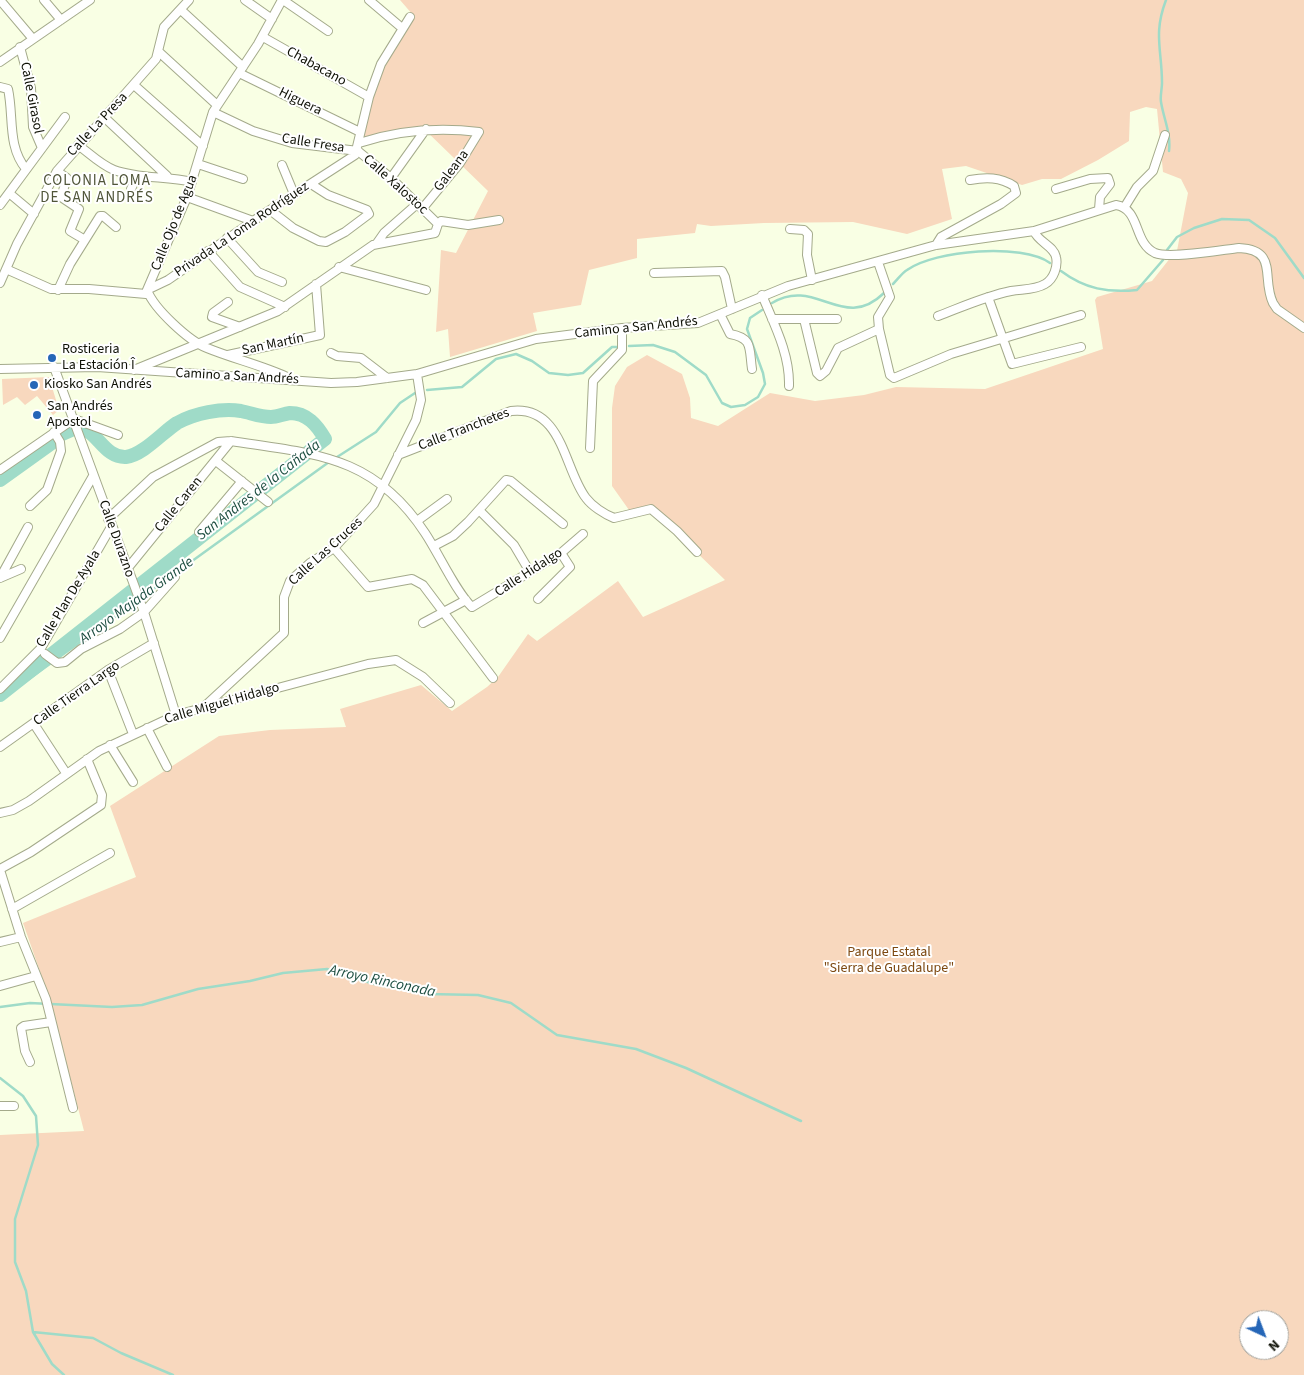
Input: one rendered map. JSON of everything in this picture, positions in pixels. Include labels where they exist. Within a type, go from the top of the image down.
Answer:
[{"type":"street","points":[[0,0],[33,39]]},
{"type":"street","points":[[44,0],[61,20]]},
{"type":"street","points":[[0,62],[90,0]]},
{"type":"street","name":"Calle La Presa","points":[[0,280],[56,171],[134,85],[159,52],[164,27],[189,0]]},
{"type":"street","points":[[244,0],[272,19]]},
{"type":"street","points":[[283,0],[328,31]]},
{"type":"street","name":"Calle Ojo de Agua","points":[[147,290],[192,182],[215,108],[262,37],[283,0]]},
{"type":"street","points":[[369,0],[402,28]]},
{"type":"street","name":"Higuera","points":[[181,10],[241,70],[360,132]]},
{"type":"street","points":[[410,17],[384,58],[369,97],[358,147],[426,129]]},
{"type":"street","name":"Chabacano","points":[[262,37],[369,97]]},
{"type":"street","name":"Calle Girasol","points":[[20,47],[31,88],[33,127],[42,148]]},
{"type":"street","name":"Calle Fresa","points":[[159,52],[215,108],[253,131],[292,143],[358,147]]},
{"type":"street","points":[[134,85],[202,146]]},
{"type":"street","points":[[0,87],[8,89],[12,134],[20,160],[26,169]]},
{"type":"street","name":"Calle Girasol","points":[[0,205],[65,117]]},
{"type":"street","points":[[105,118],[167,176]]},
{"type":"street","name":"Galeana","points":[[377,243],[384,233],[420,206],[460,163],[479,132],[450,128],[426,129]]},
{"type":"street","points":[[391,178],[426,129]]},
{"type":"street","points":[[1165,135],[1153,171],[1136,187],[1124,208],[1133,217],[1142,243],[1155,252],[1165,255],[1239,248],[1258,252],[1265,259],[1273,303],[1285,315],[1304,328]]},
{"type":"street","points":[[78,145],[112,169],[137,176],[167,176],[192,182]]},
{"type":"street","name":"Calle Xalostoc","points":[[358,147],[438,224]]},
{"type":"street","name":"Privada La Loma Rodríguez","points":[[6,269],[51,289],[89,289],[146,294],[147,290],[168,280],[227,238],[351,159],[358,147]]},
{"type":"street","points":[[198,164],[243,179]]},
{"type":"street","points":[[282,165],[294,194]]},
{"type":"street","points":[[56,171],[67,178],[61,197],[79,209],[70,231],[85,240]]},
{"type":"street","points":[[131,188],[137,176]]},
{"type":"street","points":[[936,245],[941,236],[1002,204],[1016,193],[1014,186],[1000,179],[982,177],[970,180]]},
{"type":"street","points":[[1056,189],[1090,178],[1108,178],[1110,184],[1100,197],[1099,209]]},
{"type":"street","points":[[270,210],[292,228],[326,242],[345,232],[369,214],[367,210],[328,195],[311,184]]},
{"type":"street","points":[[9,193],[34,214]]},
{"type":"street","points":[[186,197],[253,221]]},
{"type":"street","name":"Camino a San Andrés","points":[[0,369],[54,367],[134,370],[200,376],[331,382],[417,374],[525,341],[622,328],[698,323],[762,295],[936,245],[1034,231],[1099,209],[1116,205],[1124,208]]},
{"type":"street","points":[[58,290],[101,215],[116,227]]},
{"type":"street","points":[[134,370],[285,307],[339,267],[377,243],[435,233],[441,221],[468,225],[500,220]]},
{"type":"street","points":[[790,229],[804,230],[808,234],[807,255],[812,280]]},
{"type":"street","points":[[938,316],[988,297],[1034,288],[1050,281],[1055,271],[1057,259],[1055,252],[1034,231]]},
{"type":"street","points":[[227,238],[258,272],[282,282]]},
{"type":"street","points":[[208,251],[240,287],[285,307]]},
{"type":"street","points":[[878,262],[890,297],[878,317],[879,329],[892,378],[951,354],[1081,315]]},
{"type":"street","points":[[339,267],[426,290]]},
{"type":"street","points":[[654,273],[722,271],[726,277],[732,308]]},
{"type":"street","name":"San Martín","points":[[226,355],[320,334],[316,284]]},
{"type":"street","points":[[147,290],[151,302],[161,313],[199,343],[226,355],[266,367],[292,380]]},
{"type":"street","points":[[762,295],[784,350],[790,375],[789,386]]},
{"type":"street","points":[[988,297],[1010,363],[1014,365],[1080,347]]},
{"type":"street","points":[[228,302],[213,313],[212,317],[240,327]]},
{"type":"street","points":[[720,314],[730,334],[741,335],[746,340],[752,369]]},
{"type":"street","points":[[772,319],[837,319]]},
{"type":"street","points":[[804,319],[817,373],[820,376],[826,371],[838,348],[879,329]]},
{"type":"street","points":[[590,448],[592,381],[622,350],[622,328]]},
{"type":"street","points":[[331,353],[337,356],[361,358],[388,378]]},
{"type":"street","name":"Calle Durazno","points":[[54,367],[144,612],[176,715]]},
{"type":"street","name":"Calle Las Cruces","points":[[203,707],[281,637],[285,626],[285,589],[290,581],[310,563],[334,548],[369,511],[420,408],[421,391],[417,374]]},
{"type":"street","name":"Calle Tranchetes","points":[[398,455],[511,412],[527,412],[536,416],[555,432],[566,451],[580,490],[590,503],[614,518],[651,509],[677,531],[697,552]]},
{"type":"street","points":[[0,470],[74,419],[118,435]]},
{"type":"street","points":[[30,506],[47,490],[61,451],[60,442],[54,432]]},
{"type":"street","name":"Calle Caren","points":[[127,569],[231,441]]},
{"type":"street","name":"Calle Plan De Ayala","points":[[0,689],[41,648],[110,523],[153,477],[218,442],[231,441],[317,454],[351,466],[383,484],[417,521],[472,607]]},
{"type":"street","points":[[216,461],[268,502]]},
{"type":"street","name":"Calle Durazno","points":[[0,638],[93,476]]},
{"type":"street","points":[[434,546],[453,536],[480,511],[506,480],[511,481],[563,524]]},
{"type":"street","points":[[199,532],[242,481]]},
{"type":"street","points":[[417,521],[447,499]]},
{"type":"street","points":[[480,511],[514,545],[530,572]]},
{"type":"street","points":[[0,578],[28,527]]},
{"type":"street","name":"Calle Hidalgo","points":[[472,607],[561,553],[583,534]]},
{"type":"street","points":[[334,548],[368,587],[412,579],[424,585],[474,655],[493,678]]},
{"type":"street","points":[[538,599],[570,567],[561,553]]},
{"type":"street","points":[[0,578],[21,569]]},
{"type":"street","points":[[45,654],[57,663],[65,662],[81,649],[120,629],[144,612],[175,577]]},
{"type":"street","points":[[423,623],[466,600]]},
{"type":"street","name":"Calle Tierra Largo","points":[[0,747],[108,670],[154,643]]},
{"type":"street","name":"Calle Miguel Hidalgo","points":[[0,813],[13,810],[29,801],[86,759],[110,745],[176,715],[368,664],[396,660],[423,677],[450,703]]},
{"type":"street","points":[[108,670],[133,734]]},
{"type":"street","points":[[34,724],[66,773]]},
{"type":"street","points":[[147,728],[167,767]]},
{"type":"street","points":[[110,745],[133,782]]},
{"type":"street","points":[[73,1108],[46,999],[2,885],[0,869],[31,852],[91,813],[102,801],[102,795],[86,759]]},
{"type":"street","points":[[12,909],[110,853]]},
{"type":"street","points":[[0,942],[21,936]]},
{"type":"street","points":[[0,986],[36,976]]},
{"type":"street","points":[[30,1062],[25,1051],[21,1028],[52,1022]]},
{"type":"street","points":[[0,1106],[14,1106]]},
{"type":"green space","name":"Parque Estatal \"Sierra de Guadalupe\"","points":[[400,0],[1304,0],[1304,1375],[0,1375],[0,1135],[84,1131],[50,1000],[23,923],[136,877],[110,806],[219,736],[270,730],[346,727],[340,709],[421,685],[452,711],[487,687],[498,677],[528,634],[537,641],[618,581],[643,617],[725,580],[657,514],[645,509],[629,510],[612,486],[612,408],[615,386],[627,367],[647,355],[682,374],[690,398],[691,418],[718,426],[770,393],[815,401],[864,395],[896,387],[985,389],[1103,349],[1095,300],[1097,297],[1152,281],[1171,257],[1176,256],[1188,193],[1181,179],[1163,172],[1157,109],[1146,107],[1130,112],[1129,141],[1061,179],[1042,179],[1022,185],[966,166],[942,169],[952,219],[907,234],[853,222],[764,223],[711,226],[697,224],[695,233],[637,239],[637,258],[589,270],[581,305],[533,313],[537,331],[450,357],[448,329],[436,332],[441,250],[456,253],[488,191],[421,126],[363,139],[367,111],[383,63],[413,15]]},
{"type":"green space","points":[[49,377],[59,410],[53,415],[37,396],[25,405],[17,397],[3,405],[2,379]]},
{"type":"waterway","points":[[1166,0],[1160,23],[1159,42],[1162,71],[1161,100],[1168,132],[1169,151]]},
{"type":"waterway","name":"Arroyo Majada Grande","points":[[1167,250],[1177,237],[1194,228],[1222,219],[1249,220],[1275,238],[1304,278]]},
{"type":"waterway","name":"Arroyo Majada Grande","points":[[893,284],[905,271],[920,263],[957,254],[1000,251],[1037,257],[1050,263]]},
{"type":"waterway","name":"Arroyo Majada Grande","points":[[1061,271],[1088,286],[1116,291],[1137,290],[1163,260]]},
{"type":"waterway","name":"Arroyo Majada Grande","points":[[772,303],[788,296],[802,296],[842,307],[855,308],[869,304],[884,293]]},
{"type":"waterway","name":"Arroyo Majada Grande","points":[[629,346],[653,345],[675,352],[706,375],[722,403],[731,407],[745,405],[758,397],[765,384],[763,373],[747,329],[750,318],[762,310]]},
{"type":"waterway","name":"Arroyo Majada Grande","points":[[427,390],[462,387],[496,359],[516,354],[532,361],[549,373],[568,375],[583,373],[612,347],[617,347]]},
{"type":"waterway","name":"Arroyo Majada Grande","points":[[334,459],[376,432],[400,403],[415,393]]},
{"type":"waterway","name":"San Andres de la Cañada","points":[[0,695],[325,439],[319,429],[302,415],[290,413],[271,417],[233,410],[217,411],[192,416],[177,423],[146,448],[126,457],[113,454],[89,431],[83,428]]},
{"type":"waterway","name":"San Andres de la Cañada","points":[[62,434],[71,430]]},
{"type":"waterway","name":"San Andres de la Cañada","points":[[0,480],[53,442]]},
{"type":"waterway","name":"Arroyo Majada Grande","points":[[0,700],[329,462]]},
{"type":"waterway","name":"Arroyo Rinconada","points":[[0,1007],[30,1003],[112,1007],[142,1005],[198,989],[250,981],[283,973],[327,969],[374,984],[428,994],[478,995],[511,1003],[557,1035],[636,1049],[686,1068],[801,1121]]},
{"type":"waterway","name":"Arroyo Rinconada","points":[[0,1078],[23,1096],[36,1116],[38,1145],[15,1219],[15,1262],[26,1291],[33,1332],[52,1364],[64,1375]]},
{"type":"waterway","name":"Arroyo Rinconada","points":[[33,1332],[93,1338],[121,1353],[173,1375]]},
{"type":"place","name":"Rosticeria La Estación Î","points":[[52,358]]},
{"type":"place","name":"Kiosko San Andrés","points":[[34,385]]},
{"type":"place","name":"San Andrés Apostol","points":[[37,415]]},
{"type":"district","name":"COLONIA LOMA DE SAN ANDRÉS","points":[[97,190]]}]
